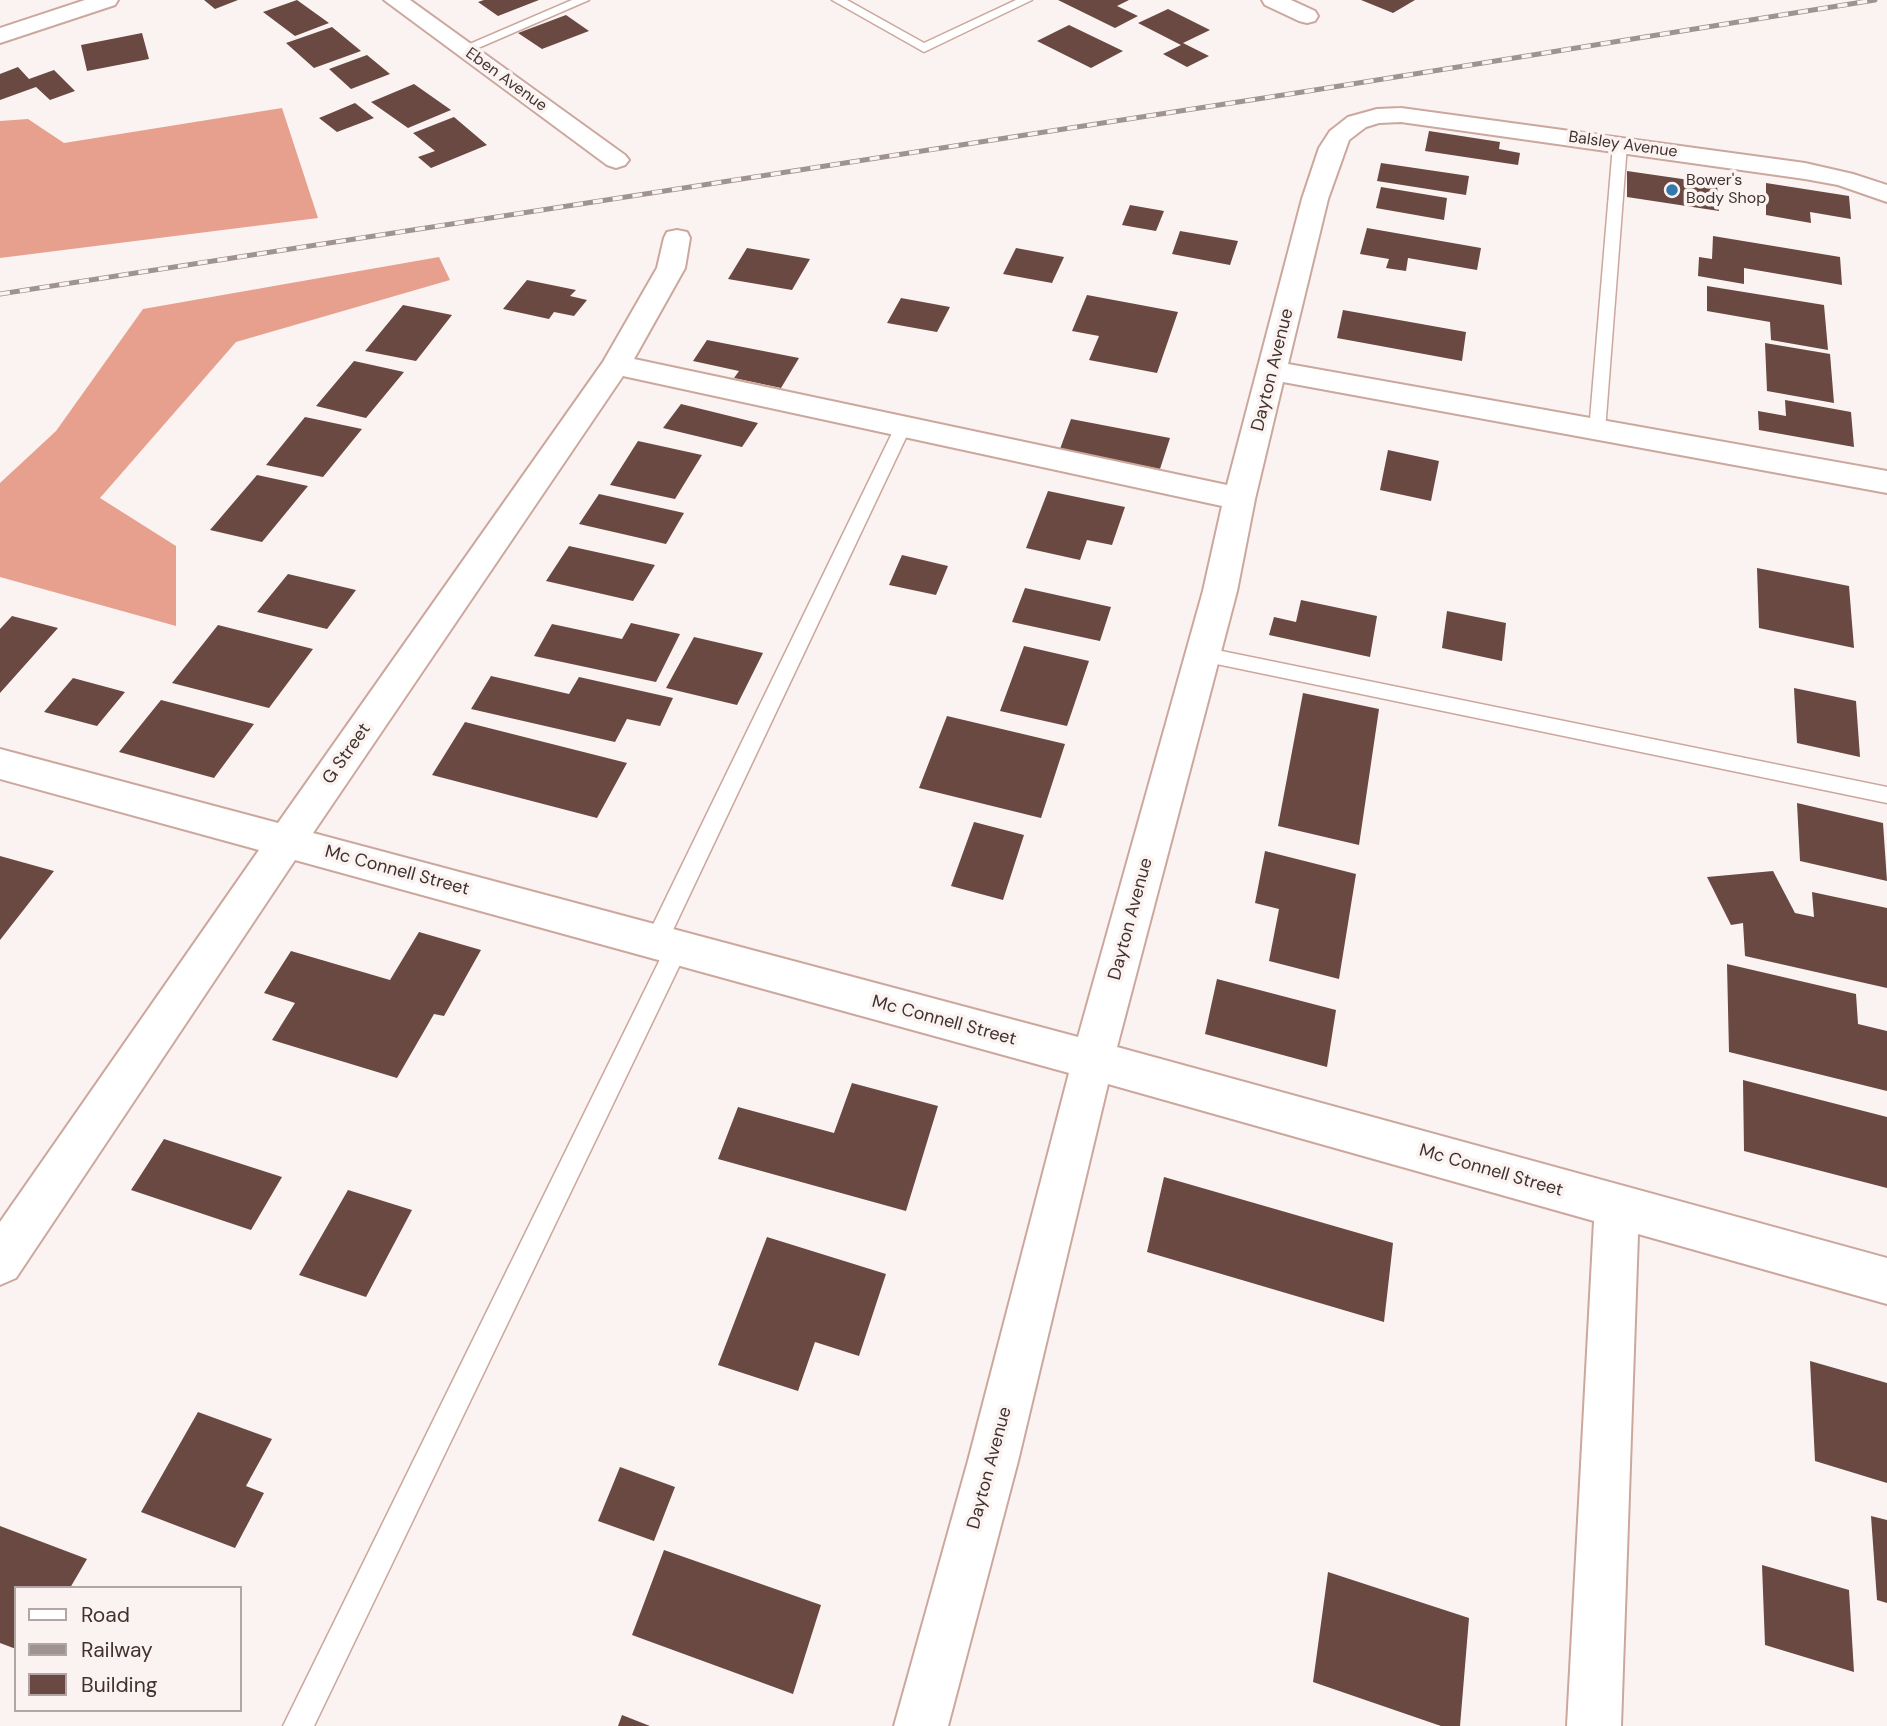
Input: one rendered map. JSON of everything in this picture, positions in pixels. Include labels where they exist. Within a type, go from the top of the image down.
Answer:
[{"type":"street","points":[[0,36],[107,0]]},
{"type":"street","name":"Eben Avenue","points":[[396,0],[616,160]]},
{"type":"street","points":[[1273,0],[1307,16]]},
{"type":"street","name":"Balsley Avenue","points":[[1357,122],[1377,116],[1401,115],[1805,171],[1853,182],[1887,194]]},
{"type":"street","name":"Dayton Avenue","points":[[921,1726],[993,1461],[1093,1060],[1220,591],[1239,499],[1320,184],[1339,136],[1357,122]]},
{"type":"street","name":"G Street","points":[[0,1262],[616,365],[671,268],[677,238]]},
{"type":"street","points":[[616,365],[1239,499]]},
{"type":"street","points":[[1274,371],[1887,482]]},
{"type":"street","name":"Mc Connell Street","points":[[0,764],[1093,1060],[1887,1281]]},
{"type":"street","points":[[1594,1726],[1617,1206]]},
{"type":"lane","points":[[464,49],[583,0]]},
{"type":"lane","points":[[838,0],[925,48],[1026,0]]},
{"type":"lane","points":[[1597,431],[1620,145]]},
{"type":"lane","points":[[298,1726],[667,945],[903,427]]},
{"type":"lane","points":[[1202,654],[1887,795]]},
{"type":"shaded area","points":[[282,108],[318,218],[0,258],[0,121],[28,119],[64,143]]},
{"type":"shaded area","points":[[439,257],[450,280],[236,342],[100,498],[176,546],[176,626],[0,577],[0,483],[56,431],[143,309]]},
{"type":"building","points":[[204,0],[238,0],[215,9]]},
{"type":"building","points":[[297,0],[329,23],[295,36],[263,12]]},
{"type":"building","points":[[539,0],[498,16],[478,2]]},
{"type":"building","points":[[1058,0],[1129,0],[1117,6],[1138,16],[1115,28]]},
{"type":"building","points":[[1361,0],[1415,0],[1393,13]]},
{"type":"building","points":[[1168,9],[1210,30],[1183,43],[1209,56],[1187,67],[1163,54],[1181,45],[1138,23]]},
{"type":"building","points":[[566,15],[589,31],[542,49],[518,33]]},
{"type":"building","points":[[1069,25],[1123,51],[1091,68],[1037,41]]},
{"type":"building","points":[[332,27],[361,51],[314,68],[286,43]]},
{"type":"building","points":[[142,33],[149,59],[87,71],[81,45]]},
{"type":"building","points":[[367,55],[390,74],[351,89],[329,69]]},
{"type":"building","points":[[18,67],[29,79],[54,70],[75,91],[50,100],[36,87],[0,100],[0,74]]},
{"type":"building","points":[[414,84],[451,110],[408,128],[371,102]]},
{"type":"building","points":[[355,103],[374,118],[337,132],[319,118]]},
{"type":"building","points":[[454,117],[487,145],[431,168],[418,157],[435,151],[413,133]]},
{"type":"building","points":[[1429,131],[1500,142],[1499,149],[1520,153],[1518,165],[1425,151]]},
{"type":"building","points":[[1381,163],[1469,176],[1466,195],[1377,181]]},
{"type":"building","name":"Bower's Body Shop","points":[[1627,171],[1717,184],[1719,211],[1627,197]]},
{"type":"building","points":[[1766,183],[1849,196],[1851,219],[1810,212],[1811,223],[1766,215]]},
{"type":"building","points":[[1381,187],[1447,198],[1444,220],[1376,208]]},
{"type":"building","points":[[1130,205],[1164,211],[1156,231],[1122,225]]},
{"type":"building","points":[[1367,228],[1481,248],[1477,270],[1408,258],[1406,271],[1386,268],[1389,259],[1360,254]]},
{"type":"building","points":[[1180,231],[1238,241],[1230,265],[1172,254]]},
{"type":"building","points":[[1713,236],[1840,257],[1842,285],[1744,268],[1744,284],[1698,276],[1699,257],[1712,259]]},
{"type":"building","points":[[747,248],[810,259],[792,290],[728,279]]},
{"type":"building","points":[[1016,248],[1064,257],[1052,283],[1003,274]]},
{"type":"building","points":[[527,280],[576,290],[570,296],[587,300],[574,316],[554,312],[549,319],[503,309]]},
{"type":"building","points":[[1707,286],[1824,305],[1828,350],[1771,340],[1770,322],[1707,311]]},
{"type":"building","points":[[1087,295],[1178,312],[1157,373],[1089,360],[1099,336],[1072,331]]},
{"type":"building","points":[[901,298],[950,307],[937,332],[887,323]]},
{"type":"building","points":[[403,305],[452,315],[416,361],[365,351]]},
{"type":"building","points":[[1343,310],[1466,332],[1462,361],[1337,338]]},
{"type":"building","points":[[707,340],[799,358],[781,388],[734,378],[739,371],[693,361]]},
{"type":"building","points":[[1765,343],[1830,354],[1834,403],[1767,391]]},
{"type":"building","points":[[354,361],[404,372],[366,418],[316,406]]},
{"type":"building","points":[[1785,400],[1851,412],[1854,447],[1759,430],[1758,411],[1786,416]]},
{"type":"building","points":[[681,404],[758,423],[742,447],[663,428]]},
{"type":"building","points":[[305,417],[362,429],[323,477],[266,465]]},
{"type":"building","points":[[1071,419],[1170,438],[1160,469],[1060,449]]},
{"type":"building","points":[[638,441],[702,455],[675,499],[610,485]]},
{"type":"building","points":[[1388,450],[1439,461],[1431,501],[1380,490]]},
{"type":"building","points":[[257,475],[308,486],[262,542],[210,530]]},
{"type":"building","points":[[1048,491],[1125,507],[1112,545],[1087,540],[1080,560],[1026,548]]},
{"type":"building","points":[[599,494],[684,513],[666,544],[579,524]]},
{"type":"building","points":[[569,546],[655,565],[633,601],[546,581]]},
{"type":"building","points":[[902,555],[948,566],[936,595],[889,585]]},
{"type":"building","points":[[1757,568],[1849,586],[1854,648],[1759,628]]},
{"type":"building","points":[[288,574],[356,590],[327,629],[257,612]]},
{"type":"building","points":[[1025,588],[1111,607],[1100,641],[1012,622]]},
{"type":"building","points":[[1301,600],[1377,616],[1370,657],[1269,635],[1274,617],[1296,622]]},
{"type":"building","points":[[1447,611],[1506,623],[1502,661],[1442,648]]},
{"type":"building","points":[[12,616],[58,628],[0,693],[0,629]]},
{"type":"building","points":[[631,623],[680,634],[656,682],[534,656],[552,624],[622,639]]},
{"type":"building","points":[[218,625],[313,649],[269,708],[172,683]]},
{"type":"building","points":[[694,637],[763,653],[737,705],[666,688]]},
{"type":"building","points":[[1024,646],[1089,661],[1067,726],[1000,711]]},
{"type":"building","points":[[491,676],[569,694],[579,677],[673,698],[660,726],[627,719],[615,742],[471,709]]},
{"type":"building","points":[[73,678],[125,692],[97,726],[44,712]]},
{"type":"building","points":[[1794,688],[1856,701],[1860,757],[1797,743]]},
{"type":"building","points":[[1303,693],[1379,709],[1359,845],[1278,826]]},
{"type":"building","points":[[161,700],[254,724],[214,778],[119,752]]},
{"type":"building","points":[[947,716],[1065,744],[1041,818],[919,788]]},
{"type":"building","points":[[465,722],[627,763],[597,818],[432,775]]},
{"type":"building","points":[[1797,803],[1883,823],[1887,881],[1800,861]]},
{"type":"building","points":[[974,822],[1024,835],[1003,900],[951,886]]},
{"type":"building","points":[[1265,851],[1356,874],[1339,979],[1269,961],[1279,909],[1255,903]]},
{"type":"building","points":[[0,856],[54,871],[0,940]]},
{"type":"building","points":[[1773,871],[1795,913],[1814,917],[1812,892],[1887,908],[1887,988],[1745,956],[1743,923],[1731,925],[1707,877]]},
{"type":"building","points":[[419,932],[481,950],[444,1016],[434,1014],[397,1078],[272,1040],[295,1003],[264,993],[291,951],[390,980]]},
{"type":"building","points":[[1727,964],[1856,994],[1858,1024],[1887,1031],[1887,1091],[1729,1052]]},
{"type":"building","points":[[1217,979],[1336,1010],[1327,1067],[1205,1034]]},
{"type":"building","points":[[1743,1080],[1887,1117],[1887,1188],[1744,1151]]},
{"type":"building","points":[[852,1083],[938,1106],[906,1211],[718,1159],[738,1107],[834,1133]]},
{"type":"building","points":[[164,1139],[282,1177],[251,1230],[131,1190]]},
{"type":"building","points":[[1164,1177],[1393,1243],[1384,1322],[1147,1252]]},
{"type":"building","points":[[348,1190],[412,1210],[366,1297],[299,1275]]},
{"type":"building","points":[[767,1237],[886,1274],[859,1356],[815,1342],[798,1391],[718,1365]]},
{"type":"building","points":[[1810,1361],[1887,1383],[1887,1483],[1815,1461]]},
{"type":"building","points":[[198,1412],[272,1439],[246,1486],[264,1493],[235,1548],[141,1512]]},
{"type":"building","points":[[620,1467],[675,1487],[654,1541],[598,1521]]},
{"type":"building","points":[[1871,1516],[1887,1520],[1887,1603],[1877,1600]]},
{"type":"building","points":[[0,1526],[87,1559],[71,1586],[14,1586],[14,1648],[0,1643]]},
{"type":"building","points":[[664,1550],[821,1605],[793,1694],[632,1635]]},
{"type":"building","points":[[1762,1565],[1849,1590],[1854,1672],[1765,1645]]},
{"type":"building","points":[[1328,1572],[1469,1618],[1460,1726],[1441,1726],[1313,1682]]},
{"type":"building","points":[[622,1715],[650,1726],[618,1726]]},
{"type":"railway","points":[[0,294],[1296,93],[1875,0]]},
{"type":"place","name":"Bower's Body Shop","points":[[1672,190]]}]
